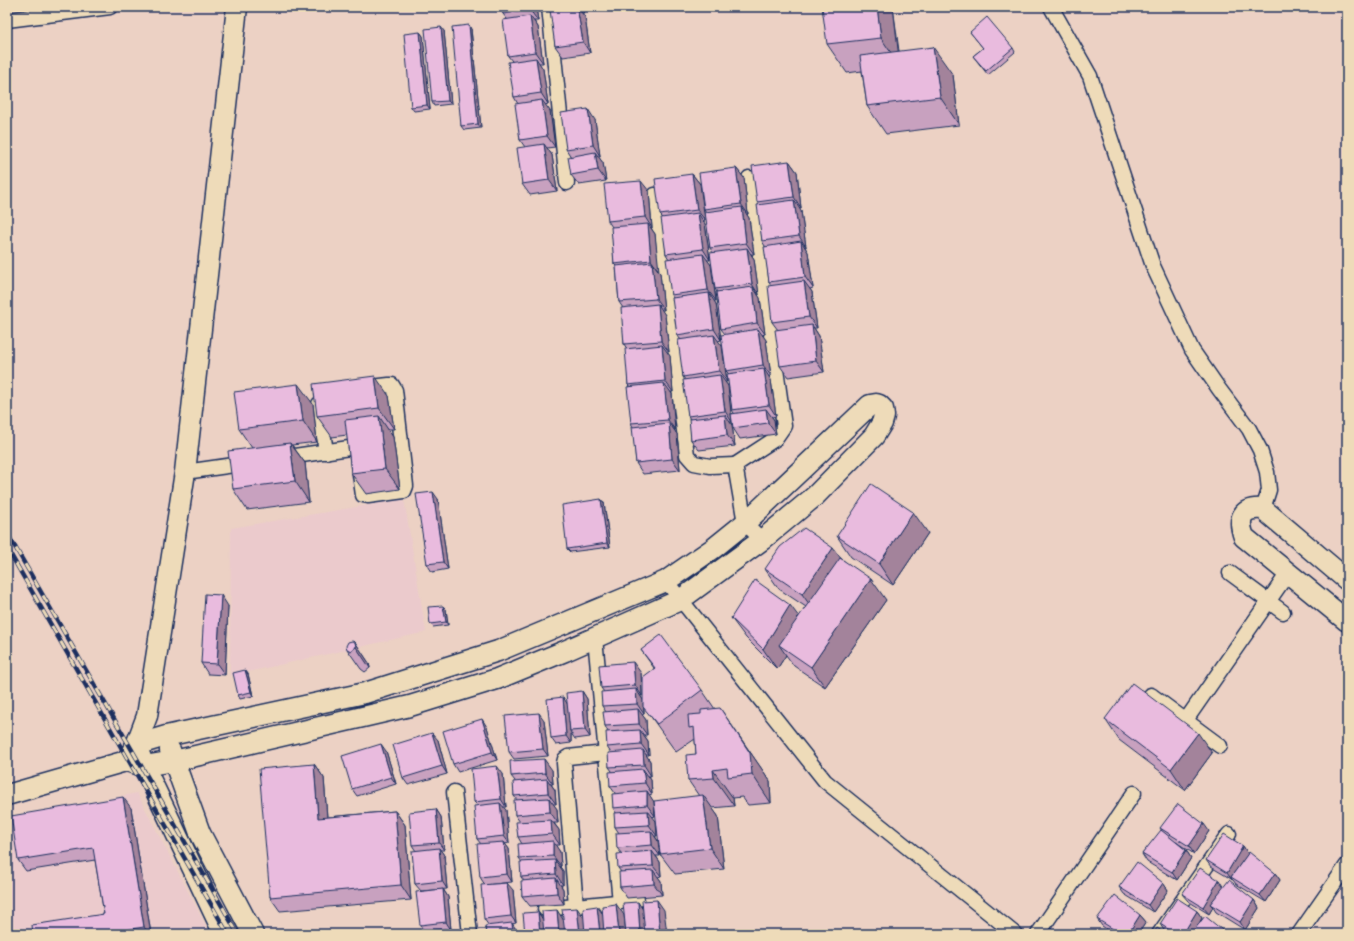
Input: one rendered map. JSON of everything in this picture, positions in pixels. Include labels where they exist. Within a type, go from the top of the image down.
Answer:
[{"type":"street","points":[[7,20],[110,7]]},
{"type":"street","points":[[224,934],[136,757],[147,716],[185,472],[237,7]]},
{"type":"street","points":[[549,7],[567,183]]},
{"type":"street","points":[[1051,7],[1090,76],[1153,266],[1192,350],[1249,429],[1260,450],[1269,490],[1264,509]]},
{"type":"street","points":[[655,195],[687,455],[694,463],[710,466],[735,465],[775,439],[784,426],[749,178]]},
{"type":"street","points":[[185,472],[356,447],[362,492],[365,496],[401,492],[406,486],[394,387],[389,385],[351,389]]},
{"type":"street","points":[[321,392],[318,396],[326,452]]},
{"type":"street","points":[[7,795],[136,757],[166,736],[364,693],[489,654],[666,581],[714,548],[745,523],[870,405],[876,404],[883,409],[884,416],[882,423],[874,436],[815,496],[762,540],[680,600],[497,679],[410,706],[174,762],[136,757]]},
{"type":"street","points":[[735,465],[745,523],[762,540]]},
{"type":"street","points":[[1347,580],[1264,509],[1253,508],[1242,516],[1240,522],[1244,537],[1347,621]]},
{"type":"street","points":[[1230,573],[1283,612]]},
{"type":"street","points":[[1186,720],[1288,573]]},
{"type":"street","points":[[666,581],[825,781],[1015,934]]},
{"type":"street","points":[[595,638],[620,902]]},
{"type":"street","points":[[489,654],[497,679]]},
{"type":"street","points":[[1151,695],[1220,746]]},
{"type":"street","points":[[147,716],[166,736],[200,833],[254,934]]},
{"type":"street","points":[[576,906],[564,763],[565,759],[568,757],[606,753]]},
{"type":"street","points":[[454,792],[470,934]]},
{"type":"street","points":[[1038,934],[1134,793]]},
{"type":"street","points":[[1158,934],[1229,834]]},
{"type":"street","points":[[1299,934],[1347,865]]},
{"type":"street","points":[[545,909],[637,900]]},
{"type":"shaded area","points":[[404,499],[426,632],[230,676],[231,528]]},
{"type":"shaded area","points":[[137,793],[210,934],[15,934],[7,871],[7,818]]},
{"type":"building","points":[[502,7],[530,7],[530,10],[503,14]]},
{"type":"building","points":[[577,7],[583,42],[555,46],[550,10]]},
{"type":"building","points":[[822,7],[877,7],[881,38],[827,44]]},
{"type":"building","points":[[530,16],[535,52],[508,56],[503,20]]},
{"type":"building","points":[[987,17],[1013,48],[986,71],[973,56],[983,48],[970,32]]},
{"type":"building","points":[[469,25],[478,124],[461,126],[452,27]]},
{"type":"building","points":[[441,27],[448,101],[432,102],[425,29]]},
{"type":"building","points":[[420,32],[427,105],[411,107],[404,34]]},
{"type":"building","points":[[933,47],[940,97],[867,106],[860,56]]},
{"type":"building","points":[[536,58],[541,93],[514,97],[508,62]]},
{"type":"building","points":[[542,100],[547,136],[520,140],[515,104]]},
{"type":"building","points":[[588,109],[593,145],[566,149],[561,113]]},
{"type":"building","points":[[544,144],[549,180],[522,184],[517,148]]},
{"type":"building","points":[[595,152],[598,170],[571,175],[568,157]]},
{"type":"building","points":[[789,161],[794,197],[757,202],[752,166]]},
{"type":"building","points":[[736,168],[741,204],[704,209],[699,173]]},
{"type":"building","points":[[692,174],[697,210],[660,215],[655,179]]},
{"type":"building","points":[[641,181],[645,217],[608,221],[604,184]]},
{"type":"building","points":[[794,200],[799,236],[762,241],[757,205]]},
{"type":"building","points":[[742,207],[746,243],[710,248],[705,212]]},
{"type":"building","points":[[698,213],[703,249],[666,254],[661,218]]},
{"type":"building","points":[[648,224],[651,260],[614,264],[611,227]]},
{"type":"building","points":[[801,241],[805,277],[769,282],[764,247]]},
{"type":"building","points":[[747,248],[752,284],[715,289],[710,253]]},
{"type":"building","points":[[703,254],[708,290],[671,295],[666,259]]},
{"type":"building","points":[[652,262],[656,299],[619,302],[616,266]]},
{"type":"building","points":[[804,281],[809,317],[772,322],[768,286]]},
{"type":"building","points":[[753,287],[757,323],[721,329],[716,292]]},
{"type":"building","points":[[709,293],[714,329],[677,335],[672,298]]},
{"type":"building","points":[[658,304],[661,341],[624,344],[621,308]]},
{"type":"building","points":[[812,325],[816,361],[780,366],[775,330]]},
{"type":"building","points":[[758,329],[763,365],[726,371],[721,335]]},
{"type":"building","points":[[714,335],[719,371],[683,377],[678,340]]},
{"type":"building","points":[[662,345],[665,381],[628,385],[625,349]]},
{"type":"building","points":[[764,369],[769,405],[732,410],[727,374]]},
{"type":"building","points":[[720,375],[725,411],[688,416],[683,380]]},
{"type":"building","points":[[375,376],[379,408],[317,416],[313,384]]},
{"type":"building","points":[[664,383],[668,420],[631,423],[627,387]]},
{"type":"building","points":[[298,384],[303,421],[239,429],[234,392]]},
{"type":"building","points":[[766,409],[768,423],[733,428],[731,414]]},
{"type":"building","points":[[725,415],[727,435],[691,440],[689,419]]},
{"type":"building","points":[[379,416],[385,469],[351,473],[345,420]]},
{"type":"building","points":[[669,423],[672,459],[636,463],[632,427]]},
{"type":"building","points":[[290,443],[295,481],[233,489],[228,451]]},
{"type":"building","points":[[871,484],[913,512],[879,564],[837,536]]},
{"type":"building","points":[[433,492],[443,562],[427,564],[416,494]]},
{"type":"building","points":[[601,499],[607,543],[567,549],[562,505]]},
{"type":"building","points":[[804,528],[833,548],[802,594],[765,569],[780,547]]},
{"type":"building","points":[[840,558],[871,579],[811,667],[779,645]]},
{"type":"building","points":[[755,580],[790,605],[763,649],[731,618]]},
{"type":"building","points":[[205,594],[221,595],[217,664],[201,663]]},
{"type":"building","points":[[443,606],[446,622],[430,624],[428,607]]},
{"type":"building","points":[[661,635],[702,690],[657,724],[643,707],[643,677],[655,668],[641,650]]},
{"type":"building","points":[[348,642],[355,642],[356,647],[351,651],[347,649],[346,646]]},
{"type":"building","points":[[633,662],[635,685],[601,688],[599,665]]},
{"type":"building","points":[[245,670],[251,692],[238,695],[233,673]]},
{"type":"building","points":[[1132,683],[1198,733],[1171,769],[1105,719]]},
{"type":"building","points":[[636,689],[637,704],[602,706],[601,692]]},
{"type":"building","points":[[582,691],[585,730],[570,731],[566,693]]},
{"type":"building","points":[[563,697],[566,736],[551,738],[547,699]]},
{"type":"building","points":[[720,708],[750,753],[752,774],[728,777],[727,768],[713,770],[714,778],[688,780],[686,755],[696,754],[694,727],[689,728],[688,715],[701,714],[701,710]]},
{"type":"building","points":[[638,709],[639,724],[605,726],[603,712]]},
{"type":"building","points":[[539,713],[543,749],[509,752],[505,716]]},
{"type":"building","points":[[482,719],[492,752],[453,764],[443,731]]},
{"type":"building","points":[[640,730],[641,744],[607,747],[606,732]]},
{"type":"building","points":[[432,733],[442,766],[403,778],[393,745]]},
{"type":"building","points":[[381,744],[391,777],[352,789],[342,756]]},
{"type":"building","points":[[643,750],[644,765],[609,767],[608,753]]},
{"type":"building","points":[[544,759],[545,773],[511,776],[510,761]]},
{"type":"building","points":[[314,764],[318,818],[395,811],[401,885],[270,897],[259,769]]},
{"type":"building","points":[[497,766],[501,799],[474,802],[471,769]]},
{"type":"building","points":[[643,769],[645,783],[610,786],[609,772]]},
{"type":"building","points":[[547,779],[548,793],[514,796],[513,782]]},
{"type":"building","points":[[647,791],[647,805],[613,808],[612,794]]},
{"type":"building","points":[[703,795],[710,848],[660,854],[654,801]]},
{"type":"building","points":[[123,797],[144,927],[99,934],[33,934],[32,925],[104,914],[93,848],[18,860],[11,816]]},
{"type":"building","points":[[549,798],[550,812],[515,815],[514,800]]},
{"type":"building","points":[[500,803],[504,836],[477,839],[474,806]]},
{"type":"building","points":[[1178,804],[1204,824],[1189,846],[1160,828]]},
{"type":"building","points":[[436,809],[439,843],[412,845],[409,812]]},
{"type":"building","points":[[648,811],[649,825],[615,827],[614,813]]},
{"type":"building","points":[[551,820],[552,834],[518,837],[516,822]]},
{"type":"building","points":[[1161,830],[1186,850],[1172,872],[1142,854]]},
{"type":"building","points":[[651,831],[652,845],[617,848],[616,833]]},
{"type":"building","points":[[1224,834],[1243,846],[1227,873],[1206,860]]},
{"type":"building","points":[[553,841],[553,856],[519,858],[518,844]]},
{"type":"building","points":[[504,842],[507,874],[480,877],[477,844]]},
{"type":"building","points":[[439,848],[442,881],[415,884],[412,851]]},
{"type":"building","points":[[652,851],[653,866],[618,868],[617,854]]},
{"type":"building","points":[[1249,852],[1275,873],[1260,895],[1231,877]]},
{"type":"building","points":[[555,860],[556,874],[521,877],[520,862]]},
{"type":"building","points":[[1137,862],[1163,883],[1148,905],[1119,887]]},
{"type":"building","points":[[1200,868],[1219,880],[1203,907],[1182,894]]},
{"type":"building","points":[[653,870],[654,884],[620,887],[619,872]]},
{"type":"building","points":[[556,878],[557,893],[522,896],[521,881]]},
{"type":"building","points":[[1229,880],[1254,900],[1240,922],[1210,904]]},
{"type":"building","points":[[507,883],[511,916],[484,919],[481,885]]},
{"type":"building","points":[[443,889],[446,922],[420,925],[416,892]]},
{"type":"building","points":[[1115,895],[1140,915],[1128,934],[1121,934],[1097,919]]},
{"type":"building","points":[[1177,898],[1197,911],[1183,934],[1176,934],[1160,924]]},
{"type":"building","points":[[657,900],[660,934],[645,934],[642,901]]},
{"type":"building","points":[[638,902],[640,934],[626,934],[623,903]]},
{"type":"building","points":[[616,904],[619,934],[604,934],[602,906]]},
{"type":"building","points":[[597,906],[600,934],[585,934],[583,908]]},
{"type":"building","points":[[577,908],[580,934],[565,934],[562,909]]},
{"type":"building","points":[[557,910],[559,934],[544,934],[542,911]]},
{"type":"building","points":[[538,912],[540,934],[525,934],[523,913]]},
{"type":"building","points":[[1205,916],[1227,934],[1191,934]]},
{"type":"building","points":[[512,923],[513,934],[486,934],[485,926]]},
{"type":"building","points":[[1157,928],[1166,934],[1153,934]]},
{"type":"building","points":[[446,929],[447,934],[420,934],[420,932]]},
{"type":"railway","points":[[7,533],[238,934]]},
{"type":"railway","points":[[7,548],[228,934]]}]
